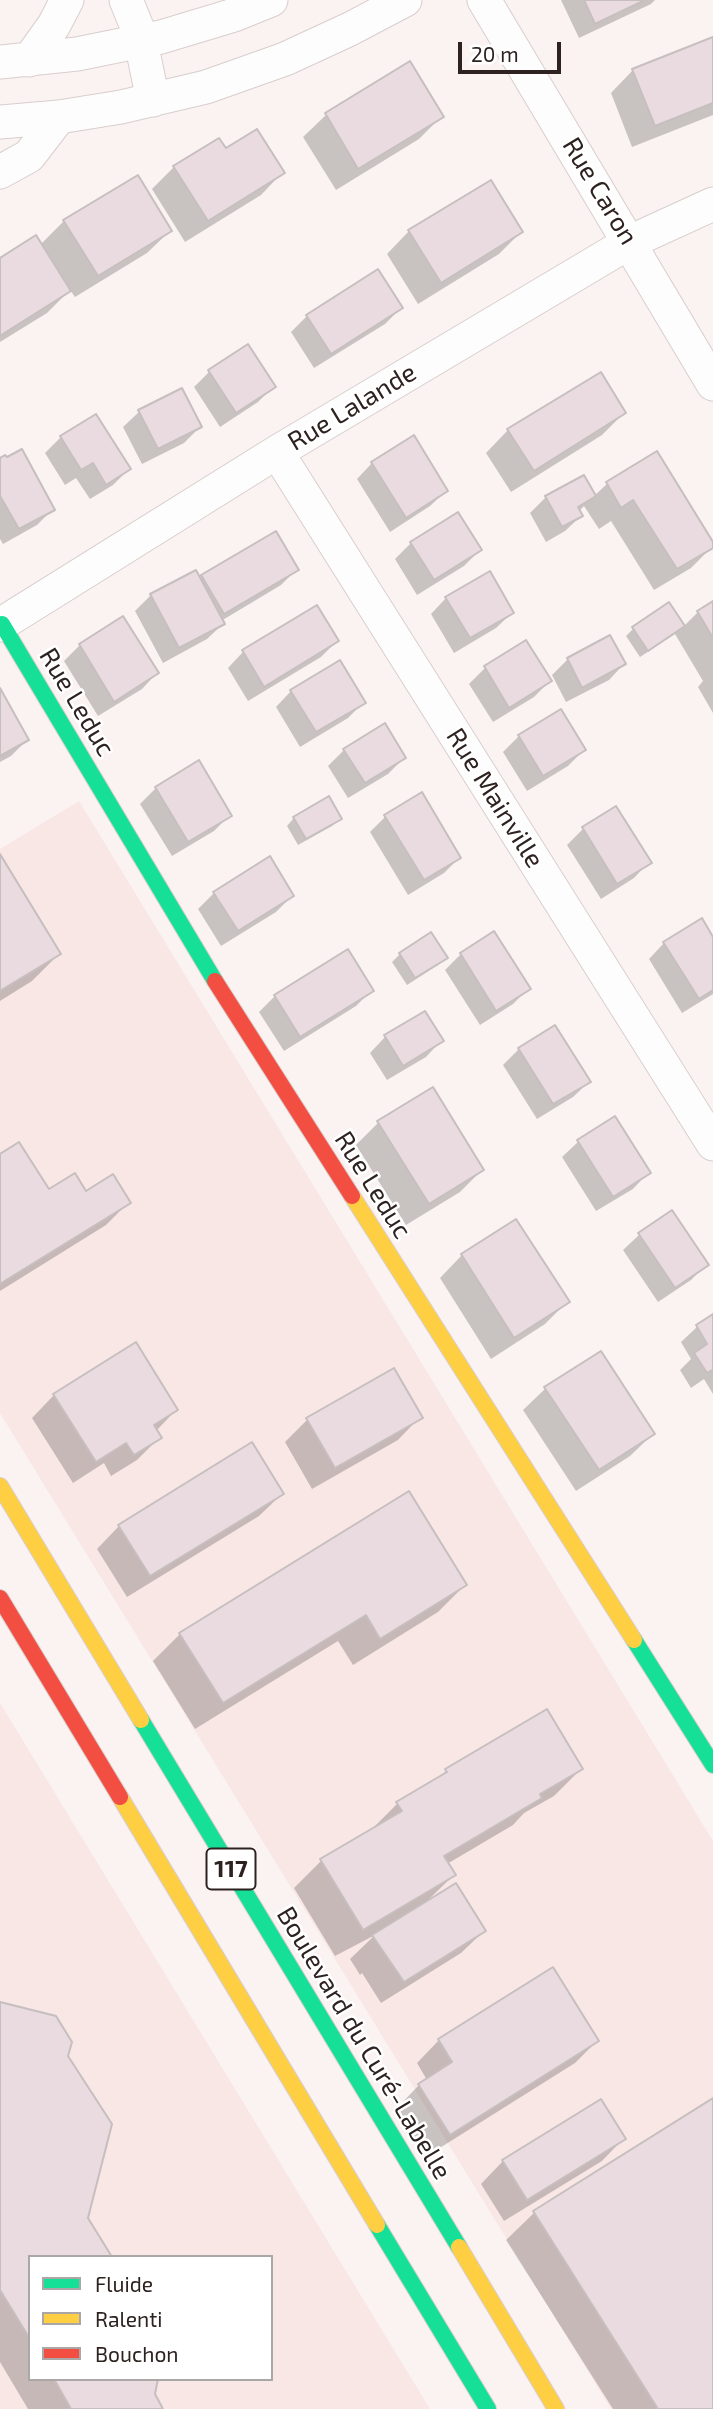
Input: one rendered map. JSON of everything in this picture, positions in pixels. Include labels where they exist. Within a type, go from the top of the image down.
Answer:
[{"type":"main road","name":"Rue Leduc","points":[[1,625],[199,956],[713,1765]]},
{"type":"main road","name":"Boulevard du Curé-Labelle","points":[[0,1486],[556,2409]]},
{"type":"main road","name":"117","points":[[0,1598],[488,2409]]},
{"type":"street","points":[[15,61],[54,25],[67,0]]},
{"type":"street","points":[[125,0],[142,42],[153,100]]},
{"type":"street","points":[[15,61],[78,54],[142,42],[208,23],[271,0]]},
{"type":"street","points":[[0,122],[59,117],[153,100],[238,77],[285,59],[405,0]]},
{"type":"street","name":"Rue Caron","points":[[484,0],[713,384]]},
{"type":"street","points":[[0,172],[29,156],[59,117]]},
{"type":"street","name":"Rue Lalande","points":[[1,625],[276,452],[630,242],[713,204]]},
{"type":"street","name":"Rue Mainville","points":[[276,452],[713,1143]]},
{"type":"shaded area","points":[[79,801],[713,1841],[713,2409],[611,2409],[0,1413],[0,849]]},
{"type":"shaded area","points":[[0,1703],[430,2409],[0,2409]]},
{"type":"building","points":[[584,0],[645,0],[595,24]]},
{"type":"building","points":[[713,37],[713,103],[655,126],[632,69]]},
{"type":"building","points":[[410,61],[444,117],[358,169],[325,113]]},
{"type":"building","points":[[257,129],[285,173],[208,221],[173,166],[219,138],[226,148]]},
{"type":"building","points":[[138,175],[172,231],[98,276],[63,220]]},
{"type":"building","points":[[491,180],[523,232],[441,283],[408,230]]},
{"type":"building","points":[[36,235],[71,291],[0,336],[0,258]]},
{"type":"building","points":[[378,269],[403,308],[331,354],[306,315]]},
{"type":"building","points":[[248,344],[276,387],[236,413],[208,370]]},
{"type":"building","points":[[601,372],[626,413],[534,471],[507,429]]},
{"type":"building","points":[[182,388],[202,427],[158,449],[138,410]]},
{"type":"building","points":[[96,414],[131,469],[106,485],[93,463],[81,470],[60,436]]},
{"type":"building","points":[[414,435],[448,491],[406,518],[371,462]]},
{"type":"building","points":[[22,449],[55,510],[19,529],[0,496],[0,458]]},
{"type":"building","points":[[657,451],[713,542],[713,548],[677,569],[633,500],[621,508],[606,482]]},
{"type":"building","points":[[584,475],[596,496],[578,507],[583,516],[562,527],[545,496]]},
{"type":"building","points":[[458,512],[482,550],[434,580],[410,542]]},
{"type":"building","points":[[276,531],[299,570],[224,614],[201,575]]},
{"type":"building","points":[[196,570],[225,624],[179,648],[150,594]]},
{"type":"building","points":[[490,571],[514,613],[470,638],[445,597]]},
{"type":"building","points":[[713,601],[713,638],[697,611]]},
{"type":"building","points":[[669,602],[685,626],[648,651],[632,627]]},
{"type":"building","points":[[317,605],[339,641],[264,687],[242,650]]},
{"type":"building","points":[[123,616],[159,673],[114,702],[79,644]]},
{"type":"building","points":[[610,635],[626,664],[582,688],[567,658]]},
{"type":"building","points":[[526,640],[552,681],[509,708],[484,666]]},
{"type":"building","points":[[340,660],[366,703],[316,732],[290,690]]},
{"type":"building","points":[[0,688],[29,740],[0,756]]},
{"type":"building","points":[[561,709],[586,750],[543,776],[518,735]]},
{"type":"building","points":[[385,723],[406,758],[365,783],[343,749]]},
{"type":"building","points":[[199,760],[232,816],[188,842],[155,787]]},
{"type":"building","points":[[422,792],[461,858],[424,880],[384,815]]},
{"type":"building","points":[[329,796],[342,819],[306,839],[293,817]]},
{"type":"building","points":[[616,806],[652,863],[617,884],[582,827]]},
{"type":"building","points":[[0,854],[61,954],[0,991]]},
{"type":"building","points":[[270,856],[294,896],[238,931],[213,892]]},
{"type":"building","points":[[702,918],[713,937],[713,990],[699,999],[663,942]]},
{"type":"building","points":[[494,931],[531,989],[496,1011],[460,953]]},
{"type":"building","points":[[431,932],[448,958],[415,978],[399,953]]},
{"type":"building","points":[[348,949],[374,991],[300,1037],[274,995]]},
{"type":"building","points":[[425,1011],[444,1041],[403,1066],[384,1035]]},
{"type":"building","points":[[555,1025],[591,1082],[553,1104],[518,1048]]},
{"type":"building","points":[[433,1087],[484,1170],[429,1204],[377,1121]]},
{"type":"building","points":[[615,1116],[651,1173],[613,1197],[577,1140]]},
{"type":"building","points":[[19,1142],[49,1189],[75,1173],[86,1191],[113,1174],[131,1203],[0,1284],[0,1154]]},
{"type":"building","points":[[672,1210],[709,1265],[675,1288],[638,1233]]},
{"type":"building","points":[[516,1219],[570,1302],[514,1338],[461,1254]]},
{"type":"building","points":[[713,1314],[713,1370],[707,1373],[694,1353],[707,1344],[696,1325]]},
{"type":"building","points":[[136,1342],[178,1410],[154,1425],[162,1438],[134,1455],[126,1443],[96,1462],[53,1394]]},
{"type":"building","points":[[601,1351],[655,1434],[599,1470],[544,1387]]},
{"type":"building","points":[[394,1368],[423,1418],[335,1468],[306,1418]]},
{"type":"building","points":[[252,1442],[284,1494],[150,1576],[118,1525]]},
{"type":"building","points":[[409,1491],[467,1585],[380,1639],[366,1615],[223,1703],[179,1633]]},
{"type":"building","points":[[547,1709],[583,1769],[540,1794],[542,1798],[444,1856],[456,1875],[363,1930],[320,1859],[402,1811],[396,1802],[447,1772],[445,1769]]},
{"type":"building","points":[[456,1883],[486,1931],[404,1982],[372,1935]]},
{"type":"building","points":[[553,1967],[599,2041],[450,2135],[418,2084],[452,2062],[438,2039]]},
{"type":"building","points":[[0,2002],[56,2016],[72,2042],[68,2056],[112,2124],[88,2218],[111,2255],[28,2255],[28,2336],[0,2290]]},
{"type":"building","points":[[713,2098],[713,2409],[658,2409],[533,2211]]},
{"type":"building","points":[[601,2099],[626,2139],[527,2200],[502,2160]]},
{"type":"building","points":[[55,2381],[158,2381],[155,2394],[163,2409],[71,2409]]},
{"type":"traffic: fast","points":[[2,624],[215,981]]},
{"type":"traffic: fast","points":[[634,1640],[713,1765]]},
{"type":"traffic: fast","points":[[141,1720],[459,2247]]},
{"type":"traffic: fast","points":[[377,2225],[488,2409]]},
{"type":"traffic: slow","points":[[352,1196],[634,1640]]},
{"type":"traffic: slow","points":[[0,1486],[141,1720]]},
{"type":"traffic: slow","points":[[120,1797],[377,2225]]},
{"type":"traffic: slow","points":[[459,2247],[556,2409]]},
{"type":"traffic: jam","points":[[215,981],[352,1196]]},
{"type":"traffic: jam","points":[[0,1598],[120,1797]]}]
